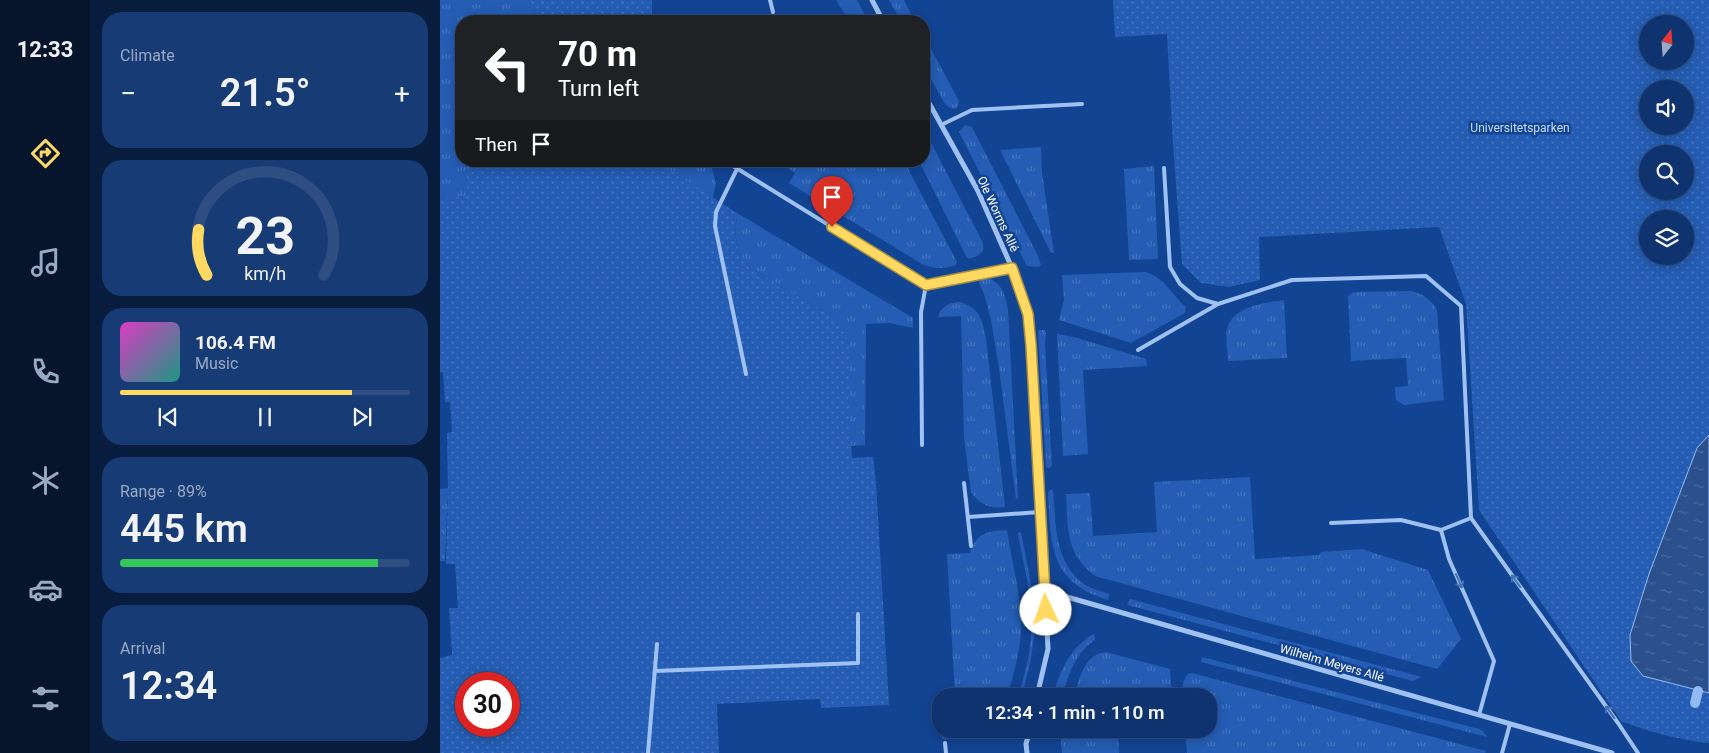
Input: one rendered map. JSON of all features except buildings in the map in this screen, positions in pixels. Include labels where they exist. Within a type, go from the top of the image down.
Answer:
[{"type":"street","points":[[872,0],[880,15]]},
{"type":"street","name":"Ole Worms Allé","points":[[930,105],[978,191],[1012,268],[1028,314],[1036,415],[1048,649],[1039,688]]},
{"type":"street","name":"Wilhelm Meyers Allé","points":[[1046,591],[1612,753]]},
{"type":"street","points":[[1027,753],[1028,738]]},
{"type":"lane","points":[[770,0],[774,12]]},
{"type":"lane","points":[[941,125],[972,110],[1082,104]]},
{"type":"lane","points":[[734,167],[926,285],[1012,268]]},
{"type":"lane","points":[[1164,168],[1170,267],[1180,284],[1197,298],[1218,304]]},
{"type":"lane","points":[[737,169],[716,212],[715,226],[746,374]]},
{"type":"lane","points":[[1138,350],[1218,304],[1292,280],[1426,276],[1461,306],[1471,518],[1638,753]]},
{"type":"lane","points":[[922,445],[921,312],[926,285]]},
{"type":"lane","points":[[964,484],[971,546]]},
{"type":"lane","points":[[968,517],[1040,512]]},
{"type":"lane","points":[[1331,522],[1400,520],[1441,530],[1471,518]]},
{"type":"lane","points":[[1441,530],[1449,559],[1494,661],[1479,715]]},
{"type":"lane","points":[[655,671],[858,663],[858,614]]},
{"type":"lane","points":[[648,753],[657,644]]},
{"type":"lane","points":[[1502,753],[1510,724]]},
{"type":"lane","points":[[945,743],[946,753]]},
{"type":"green space","points":[[440,0],[528,0],[536,15],[455,15],[455,167],[467,167],[468,196],[478,237],[487,254],[493,314],[504,347],[507,366],[518,394],[529,408],[565,427],[568,460],[564,473],[533,484],[496,514],[503,544],[496,583],[505,615],[538,638],[552,659],[539,676],[528,682],[520,683],[520,672],[455,672],[455,699],[440,720],[440,661],[488,656],[480,596],[473,464],[446,255],[440,231]]},
{"type":"green space","points":[[528,0],[652,0],[652,15],[536,15]]},
{"type":"green space","points":[[836,0],[857,0],[865,15],[845,15]]},
{"type":"green space","points":[[889,0],[904,0],[912,15],[898,15]]},
{"type":"green space","name":"Universitetsparken","points":[[1113,0],[1709,0],[1709,743],[1664,735],[1621,721],[1479,510],[1466,304],[1439,227],[1259,237],[1260,280],[1229,287],[1201,283],[1182,264],[1167,34],[1115,37]]},
{"type":"green space","points":[[930,49],[959,101],[958,106],[953,109],[945,104],[930,78]]},
{"type":"green space","points":[[965,125],[972,127],[1038,256],[1041,265],[1039,267],[1027,266],[959,132]]},
{"type":"green space","points":[[930,141],[983,243],[983,251],[978,256],[967,258],[922,167],[930,167]]},
{"type":"green space","points":[[1041,147],[1042,173],[1054,253],[1051,253],[1000,150]]},
{"type":"green space","points":[[1154,166],[1158,259],[1129,260],[1124,169]]},
{"type":"green space","points":[[467,167],[665,167],[737,213],[736,242],[740,253],[749,267],[835,318],[849,341],[852,458],[873,457],[889,705],[821,708],[820,699],[717,704],[719,753],[440,753],[440,658],[452,655],[449,608],[458,608],[455,564],[446,564],[447,433],[452,432],[450,402],[445,402],[443,372],[440,372],[440,199],[468,196]]},
{"type":"green space","points":[[606,167],[712,167],[716,184],[700,250],[835,318],[749,267],[740,253],[736,242],[737,213],[913,318],[913,328],[890,323],[866,324],[865,445],[793,450]]},
{"type":"green space","points":[[786,167],[907,167],[957,262],[956,265],[939,268],[922,264],[789,183],[795,173]]},
{"type":"green space","points":[[1145,272],[1152,274],[1167,287],[1186,307],[1185,313],[1131,343],[1059,320],[1064,300],[1062,275]]},
{"type":"green space","points":[[989,278],[1000,287],[1008,309],[1018,498],[1016,499],[991,320],[979,283],[980,279]]},
{"type":"green space","points":[[1412,291],[1427,298],[1437,310],[1444,400],[1404,405],[1396,400],[1395,387],[1408,386],[1406,358],[1351,361],[1348,296],[1354,292]]},
{"type":"green space","points":[[1284,300],[1287,358],[1228,361],[1226,341],[1230,321],[1250,307]]},
{"type":"green space","points":[[958,302],[975,310],[981,319],[985,331],[1005,507],[986,505],[971,492],[964,438],[961,316],[938,317],[945,306]]},
{"type":"green space","points":[[1039,330],[1045,330],[1046,333],[1045,345],[1052,465],[1050,468],[1047,468],[1046,465]]},
{"type":"green space","points":[[1057,334],[1074,337],[1146,359],[1147,366],[1083,370],[1088,454],[1063,456]]},
{"type":"green space","points":[[1250,477],[1255,559],[1319,555],[1321,552],[1362,549],[1428,570],[1461,639],[1437,669],[1095,576],[1085,567],[1073,549],[1068,529],[1066,494],[1090,493],[1093,536],[1157,532],[1154,482]]},
{"type":"green space","points":[[448,488],[445,561],[440,561],[440,489]]},
{"type":"green space","points":[[1052,489],[1058,542],[1067,565],[1084,584],[1109,594],[1108,600],[1074,583],[1064,572],[1057,559],[1050,529],[1048,492]]},
{"type":"green space","points":[[1007,530],[1021,615],[1021,636],[1010,688],[955,688],[947,554],[970,553],[979,537],[993,531]]},
{"type":"green space","points":[[1021,532],[1031,584],[1035,629],[1031,659],[1024,688],[1021,688],[1029,656],[1031,607],[1018,533]]},
{"type":"green space","points":[[1130,599],[1422,677],[1413,681],[1128,605]]},
{"type":"green space","points":[[1094,634],[1095,640],[1082,651],[1064,688],[1056,688],[1067,660],[1086,639]]},
{"type":"green space","points":[[1106,652],[1170,669],[1171,688],[1077,688],[1084,668],[1093,657]]},
{"type":"green space","points":[[1202,657],[1479,729],[1487,737],[1201,662]]},
{"type":"green space","points":[[1192,673],[1486,751],[1485,753],[1187,753],[1186,738],[1217,738],[1217,688],[1183,688],[1188,674]]},
{"type":"green space","points":[[1062,738],[1118,738],[1119,753],[1062,753]]},
{"type":"water","points":[[1709,435],[1709,693],[1643,676],[1631,661],[1630,635],[1649,574],[1697,448]]},
{"type":"waterway","points":[[1695,703],[1698,691]]},
{"type":"route","points":[[832,227],[926,285],[1012,268],[1028,314],[1036,415],[1046,610]]}]
